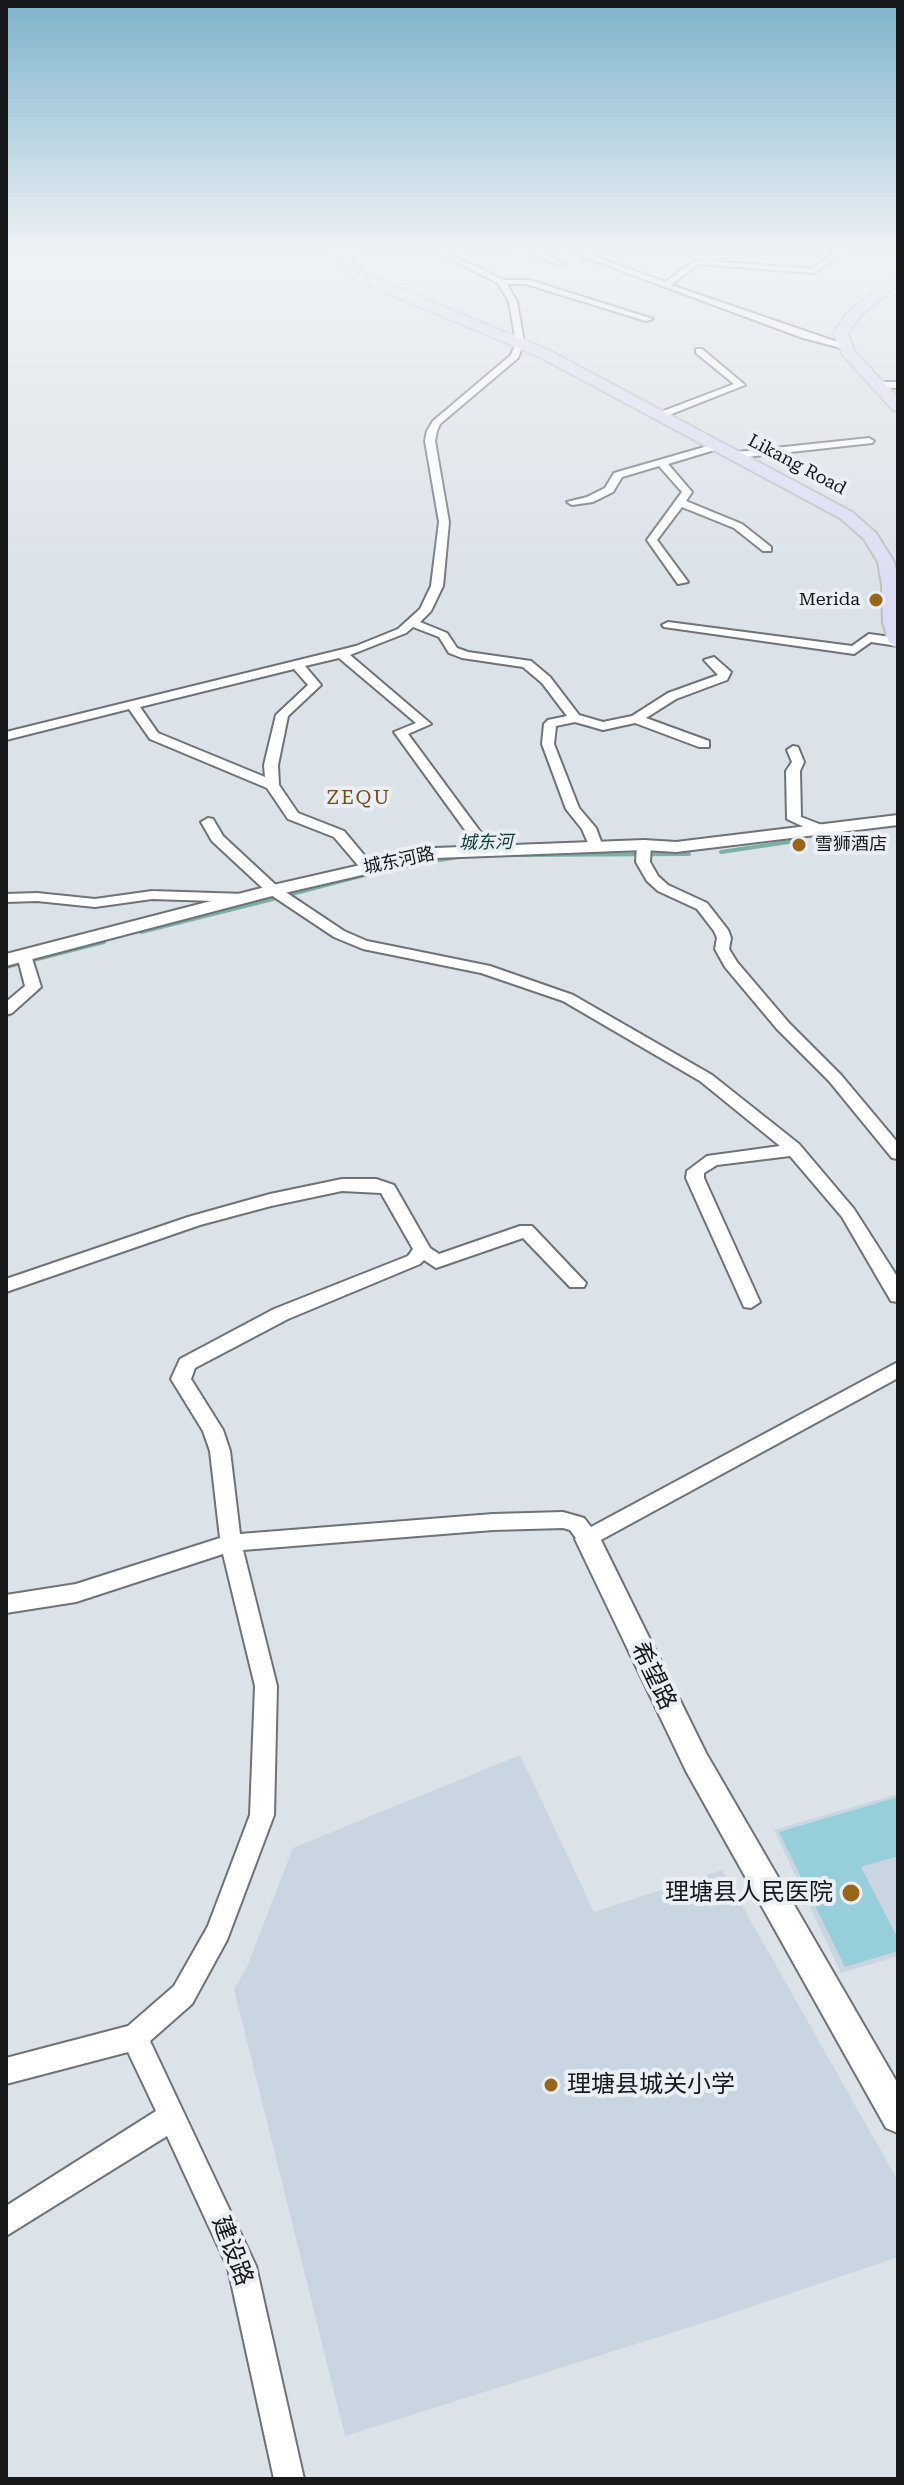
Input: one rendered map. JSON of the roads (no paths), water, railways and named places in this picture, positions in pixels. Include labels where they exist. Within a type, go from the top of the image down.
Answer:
[{"type":"main road","name":"Likang Road","points":[[562,364],[838,510],[870,536],[881,551],[890,573],[892,623],[898,642]]},
{"type":"main road","points":[[860,364],[898,407]]},
{"type":"street","points":[[6,736],[342,654],[378,643],[413,623],[434,598],[443,540],[442,505],[430,441],[432,431],[436,423],[506,364]]},
{"type":"street","points":[[661,415],[740,385],[715,364]]},
{"type":"street","points":[[878,385],[898,385]]},
{"type":"street","points":[[737,455],[869,441]]},
{"type":"street","points":[[572,502],[589,500],[609,490],[618,475],[718,446]]},
{"type":"street","points":[[663,464],[687,492],[678,509],[652,540],[682,582]]},
{"type":"street","points":[[679,502],[738,526],[767,549]]},
{"type":"street","points":[[413,623],[443,635],[453,650],[466,655],[527,664],[546,680],[575,718]]},
{"type":"street","points":[[668,625],[854,650],[869,638],[898,642]]},
{"type":"street","points":[[342,654],[425,724],[400,732],[486,849]]},
{"type":"street","points":[[596,847],[589,828],[573,809],[560,779],[555,756],[548,744],[548,727],[552,723],[575,718],[603,726],[636,719],[672,696],[723,677],[725,672],[710,660]]},
{"type":"street","points":[[298,666],[315,685],[282,715],[271,765],[272,785],[293,816],[339,834],[367,867]]},
{"type":"street","points":[[133,706],[154,736],[272,785]]},
{"type":"street","points":[[636,719],[704,744]]},
{"type":"street","points":[[793,750],[798,762],[793,771],[794,819],[822,830]]},
{"type":"street","name":"城东河路","points":[[6,960],[26,961],[245,898],[280,895],[367,867],[435,853],[596,847],[644,851],[898,820]]},
{"type":"street","points":[[208,822],[217,838],[280,895],[339,934],[363,945],[485,969],[568,998],[706,1078],[795,1150],[848,1213],[898,1296]]},
{"type":"street","points":[[644,851],[647,872],[657,884],[702,906],[721,930],[724,955],[730,964],[783,1026],[835,1078],[898,1154]]},
{"type":"street","points":[[6,898],[37,897],[95,903],[152,895],[245,898]]},
{"type":"street","points":[[6,1010],[33,987],[26,961]]},
{"type":"street","points":[[751,1302],[695,1178],[696,1171],[713,1160],[795,1150]]},
{"type":"street","points":[[6,1286],[209,1217],[342,1185],[376,1185],[388,1189],[421,1246],[422,1253]]},
{"type":"street","points":[[422,1253],[430,1255],[436,1262],[526,1230],[577,1283]]},
{"type":"street","points":[[6,2071],[135,2037],[183,1995],[218,1932],[262,1815],[266,1686],[231,1543],[220,1451],[207,1419],[181,1379],[187,1364],[281,1314],[414,1260],[422,1253]]},
{"type":"street","points":[[6,1604],[76,1593],[231,1543],[493,1522],[563,1520],[577,1524],[588,1539],[898,1369]]},
{"type":"street","name":"希望路","points":[[588,1539],[696,1762],[898,2116]]},
{"type":"street","name":"建设路","points":[[135,2037],[242,2266],[289,2479]]},
{"type":"street","points":[[6,2222],[173,2116]]},
{"type":"waterway","name":"城东河","points":[[721,852],[802,840]]},
{"type":"waterway","name":"城东河","points":[[512,855],[689,854]]},
{"type":"waterway","name":"城东河","points":[[397,867],[458,857]]},
{"type":"waterway","name":"城东河","points":[[288,895],[372,873]]},
{"type":"waterway","name":"城东河","points":[[141,932],[273,899]]},
{"type":"waterway","name":"城东河","points":[[6,967],[104,942]]},
{"type":"place","name":"Merida","points":[[876,600]]},
{"type":"place","name":"雪狮酒店","points":[[799,845]]},
{"type":"place","name":"理塘县人民医院","points":[[851,1893]]},
{"type":"place","name":"理塘县城关小学","points":[[551,2085]]},
{"type":"district","name":"ZEQU","points":[[359,798]]}]
